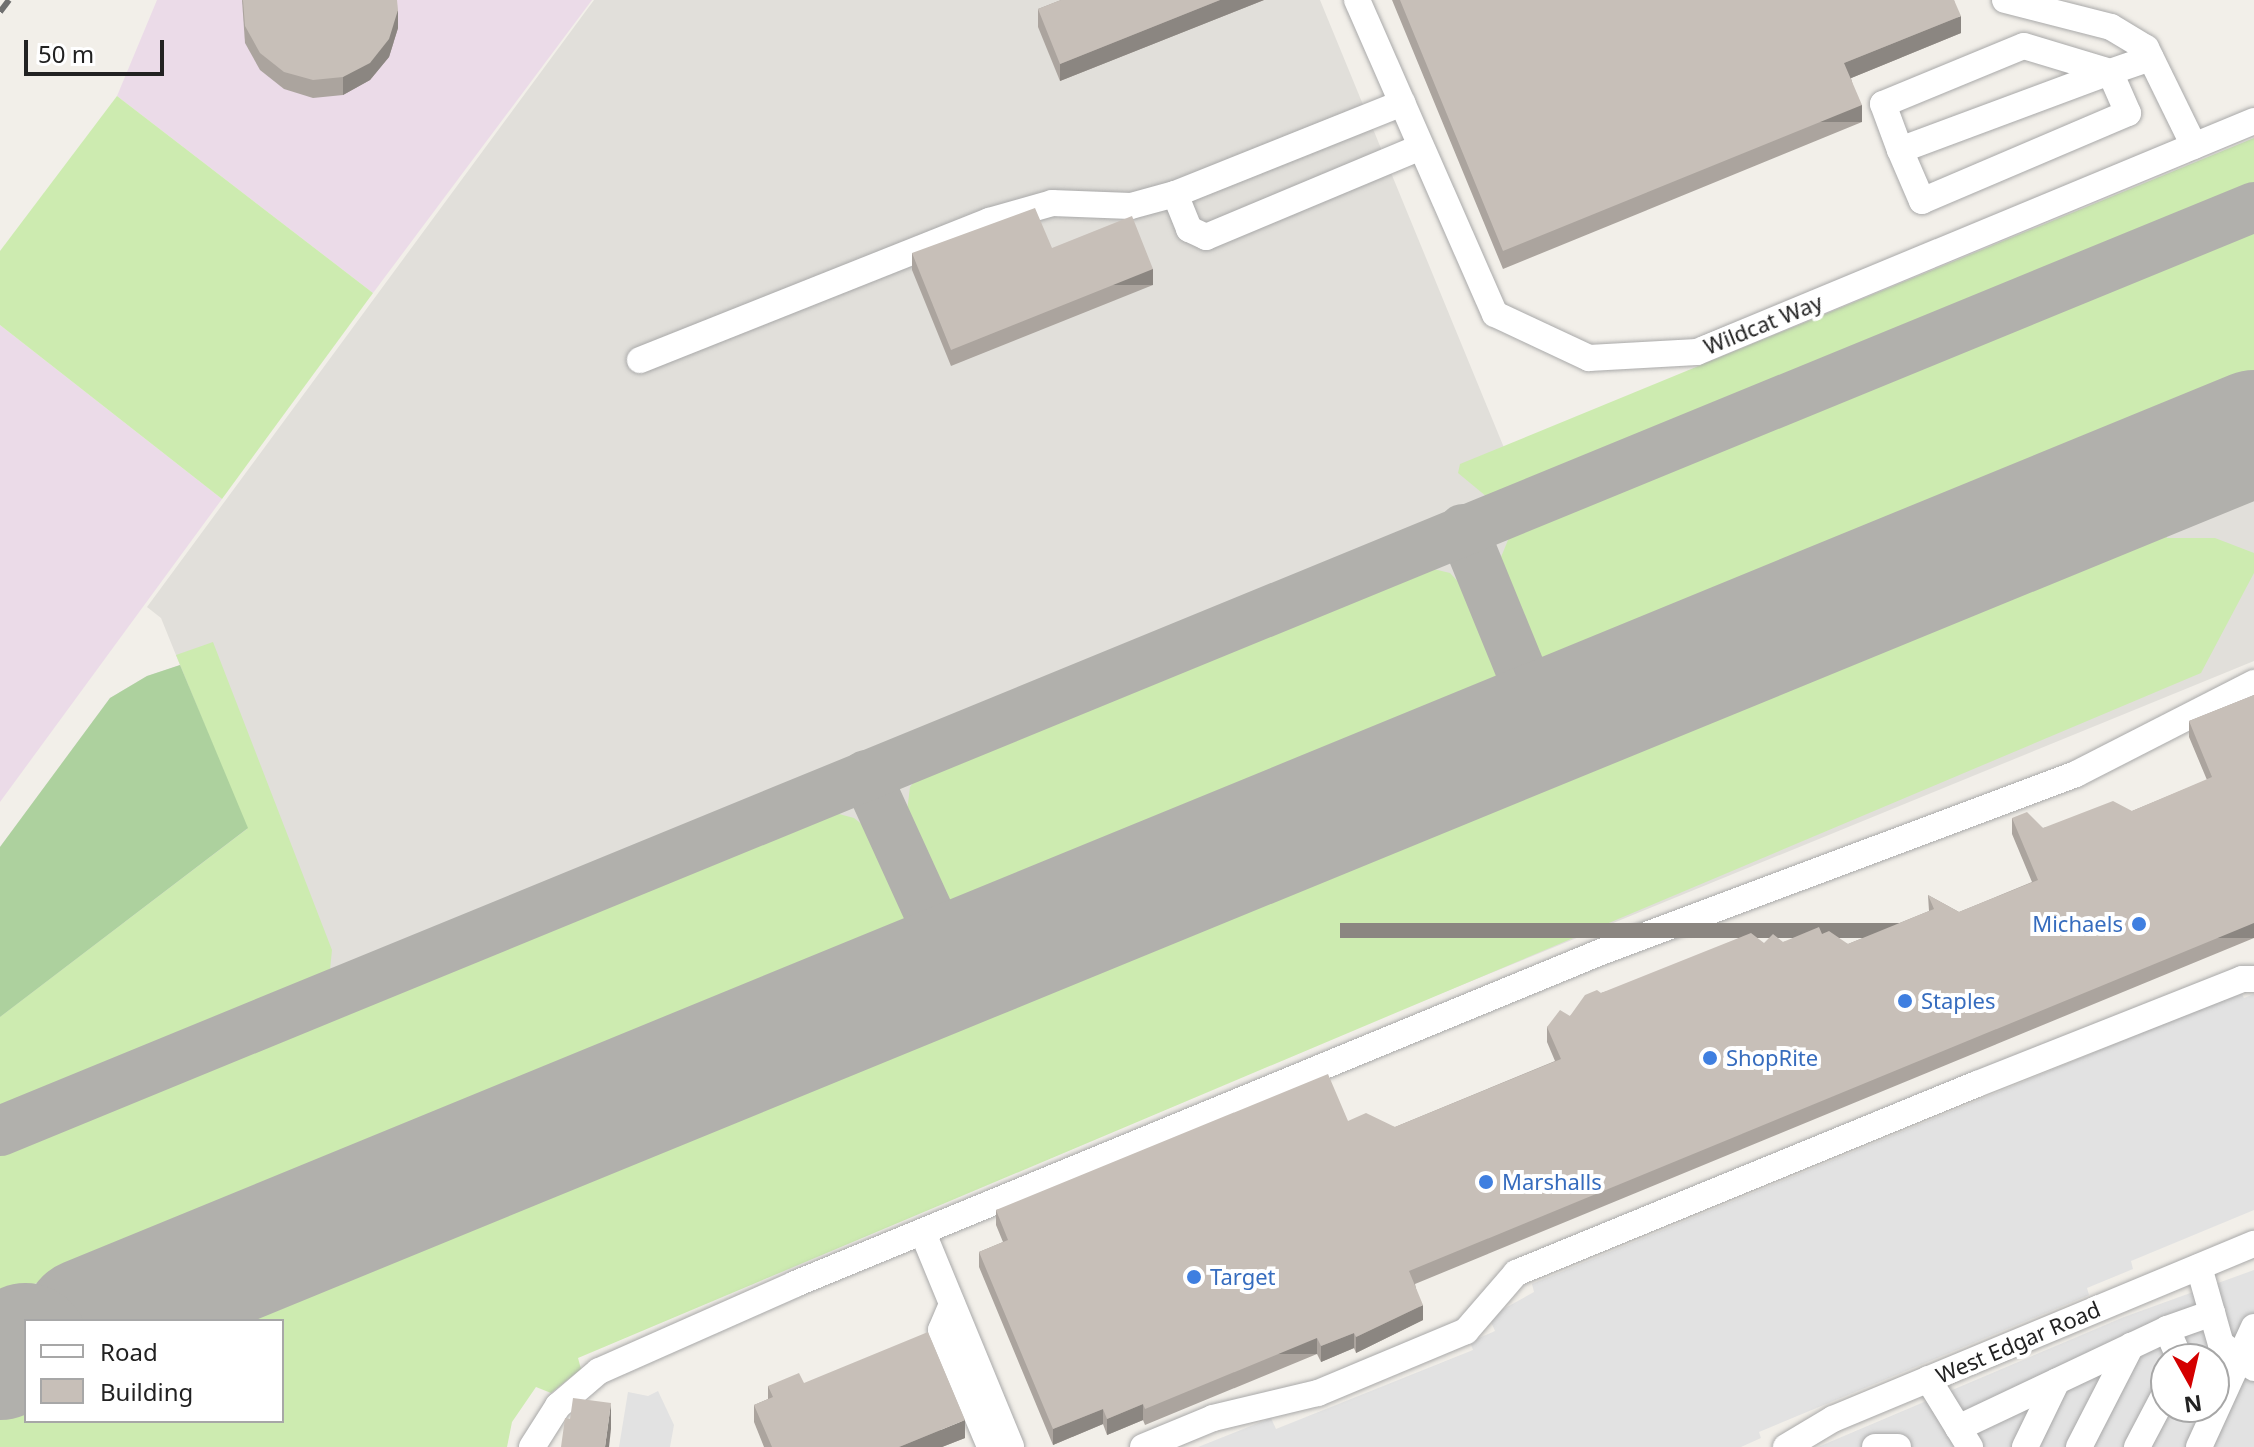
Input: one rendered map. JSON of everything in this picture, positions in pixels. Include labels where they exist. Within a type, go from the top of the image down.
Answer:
[{"type":"lane","name":"Wildcat Way","points":[[1357,0],[1495,314],[1589,358],[1630,359],[1697,352],[2254,121]]},
{"type":"lane","points":[[2005,0],[2111,27],[2146,48],[2194,146]]},
{"type":"lane","points":[[2024,46],[2110,72],[2128,113],[1922,201],[1900,150],[1883,104],[2024,46]]},
{"type":"lane","points":[[1900,150],[2151,58]]},
{"type":"lane","points":[[640,360],[989,221],[1052,203],[1131,206],[1175,194],[1403,103]]},
{"type":"lane","points":[[1175,194],[1189,229],[1206,237],[1421,147]]},
{"type":"lane","points":[[532,1447],[558,1406],[599,1371],[1587,958],[2076,774],[2254,683]]},
{"type":"lane","points":[[1143,1447],[1213,1418],[1318,1393],[1466,1331],[1516,1273],[1977,1084],[2242,979],[2254,979]]},
{"type":"lane","points":[[923,1233],[952,1304],[997,1444]]},
{"type":"lane","name":"West Edgar Road","points":[[1786,1447],[1833,1419],[2254,1244]]},
{"type":"lane","points":[[2199,1267],[2221,1344],[2248,1364]]},
{"type":"lane","points":[[952,1304],[941,1330],[963,1383],[997,1444]]},
{"type":"lane","points":[[1928,1379],[1964,1438],[2057,1381],[2167,1329],[2212,1313]]},
{"type":"lane","points":[[2199,1447],[2248,1364],[2254,1327]]},
{"type":"lane","points":[[2167,1329],[2173,1343]]},
{"type":"lane","points":[[2079,1447],[2131,1346]]},
{"type":"lane","points":[[2025,1447],[2057,1381]]},
{"type":"lane","points":[[2137,1447],[2150,1422]]},
{"type":"lane","points":[[1875,1447],[1898,1447]]},
{"type":"shaded area","points":[[157,0],[592,0],[373,293],[117,96]]},
{"type":"shaded area","points":[[594,0],[1320,0],[1507,455],[2254,148],[2254,661],[1178,1101],[352,1447],[0,1447],[0,847],[110,698],[147,676],[180,665],[161,618],[147,607]]},
{"type":"shaded area","points":[[0,325],[222,499],[0,802]]},
{"type":"shaded area","points":[[2241,992],[2244,998],[2254,994],[2254,1210],[2131,1261],[2133,1269],[2087,1288],[2089,1295],[1759,1432],[1761,1438],[1741,1447],[1198,1447],[1271,1418],[1276,1429],[1473,1350],[1470,1342],[1495,1331],[1489,1317],[1534,1292],[1532,1284]]},
{"type":"shaded area","points":[[2254,1270],[2254,1447],[1818,1447],[2124,1317]]},
{"type":"shaded area","points":[[658,1391],[674,1425],[670,1447],[619,1447],[628,1392],[648,1396]]},
{"type":"green space","points":[[117,96],[373,293],[222,499],[0,325],[0,251]]},
{"type":"green space","points":[[2254,138],[2254,193],[1516,497],[1487,497],[1458,473],[1460,464]]},
{"type":"green space","points":[[2254,226],[2254,373],[1546,664],[1529,649],[1499,562],[1508,540],[1524,524]]},
{"type":"green space","points":[[2162,526],[2167,538],[2215,538],[2254,553],[2254,573],[2201,673],[578,1358],[581,1369],[551,1393],[536,1387],[512,1422],[507,1447],[0,1447],[0,1413],[24,1404],[24,1423],[284,1423],[284,1319],[230,1319]]},
{"type":"green space","points":[[1421,566],[1450,573],[1466,590],[1502,682],[951,908],[943,906],[906,820],[910,787],[925,768]]},
{"type":"green space","points":[[213,642],[332,950],[330,970],[318,990],[0,1119],[0,1017],[247,829],[176,655]]},
{"type":"green space","points":[[180,665],[248,828],[0,1017],[0,847],[110,698],[147,676]]},
{"type":"green space","points":[[824,810],[854,818],[874,834],[906,912],[905,927],[0,1298],[0,1151]]},
{"type":"building","points":[[243,0],[397,0],[398,10],[389,39],[370,63],[343,77],[313,80],[284,72],[260,53],[245,26]]},
{"type":"building","points":[[1061,0],[1220,0],[1060,64],[1038,9]]},
{"type":"building","points":[[1400,0],[1954,0],[1961,16],[1844,63],[1862,105],[1503,251]]},
{"type":"building","points":[[1035,208],[1052,248],[1132,216],[1153,269],[951,350],[912,253]]},
{"type":"building","points":[[2254,695],[2254,923],[1409,1271],[1423,1305],[1356,1337],[1354,1333],[1321,1346],[1317,1338],[1145,1409],[1143,1404],[1107,1419],[1103,1409],[1053,1429],[979,1252],[1008,1240],[996,1210],[1328,1074],[1348,1121],[1366,1113],[1395,1127],[1561,1059],[1547,1027],[1560,1010],[1570,1016],[1585,995],[1597,990],[1601,993],[1751,933],[1764,943],[1773,934],[1783,942],[1819,927],[1822,934],[1829,931],[1848,944],[1934,909],[1928,895],[1959,912],[2038,880],[2012,818],[2027,812],[2043,828],[2113,801],[2132,811],[2212,777],[2189,721]]},
{"type":"building","points":[[928,1332],[965,1420],[899,1447],[772,1447],[754,1405],[773,1397],[768,1386],[799,1373],[804,1383]]},
{"type":"building","points":[[573,1398],[611,1403],[605,1447],[561,1447],[565,1418],[570,1419]]},
{"type":"taxiway","points":[[0,1131],[2254,207]]},
{"type":"taxiway","points":[[1463,529],[1543,725]]},
{"type":"taxiway","points":[[866,775],[953,966]]},
{"type":"runway","points":[[92,1319],[2254,433]]},
{"type":"runway","points":[[0,1357],[24,1347]]},
{"type":"railway","points":[[0,12],[9,0]]},
{"type":"place","name":"Michaels","points":[[2139,924]]},
{"type":"place","name":"Staples","points":[[1905,1001]]},
{"type":"place","name":"ShopRite","points":[[1710,1058]]},
{"type":"place","name":"Marshalls","points":[[1486,1182]]},
{"type":"place","name":"Target","points":[[1194,1277]]}]
